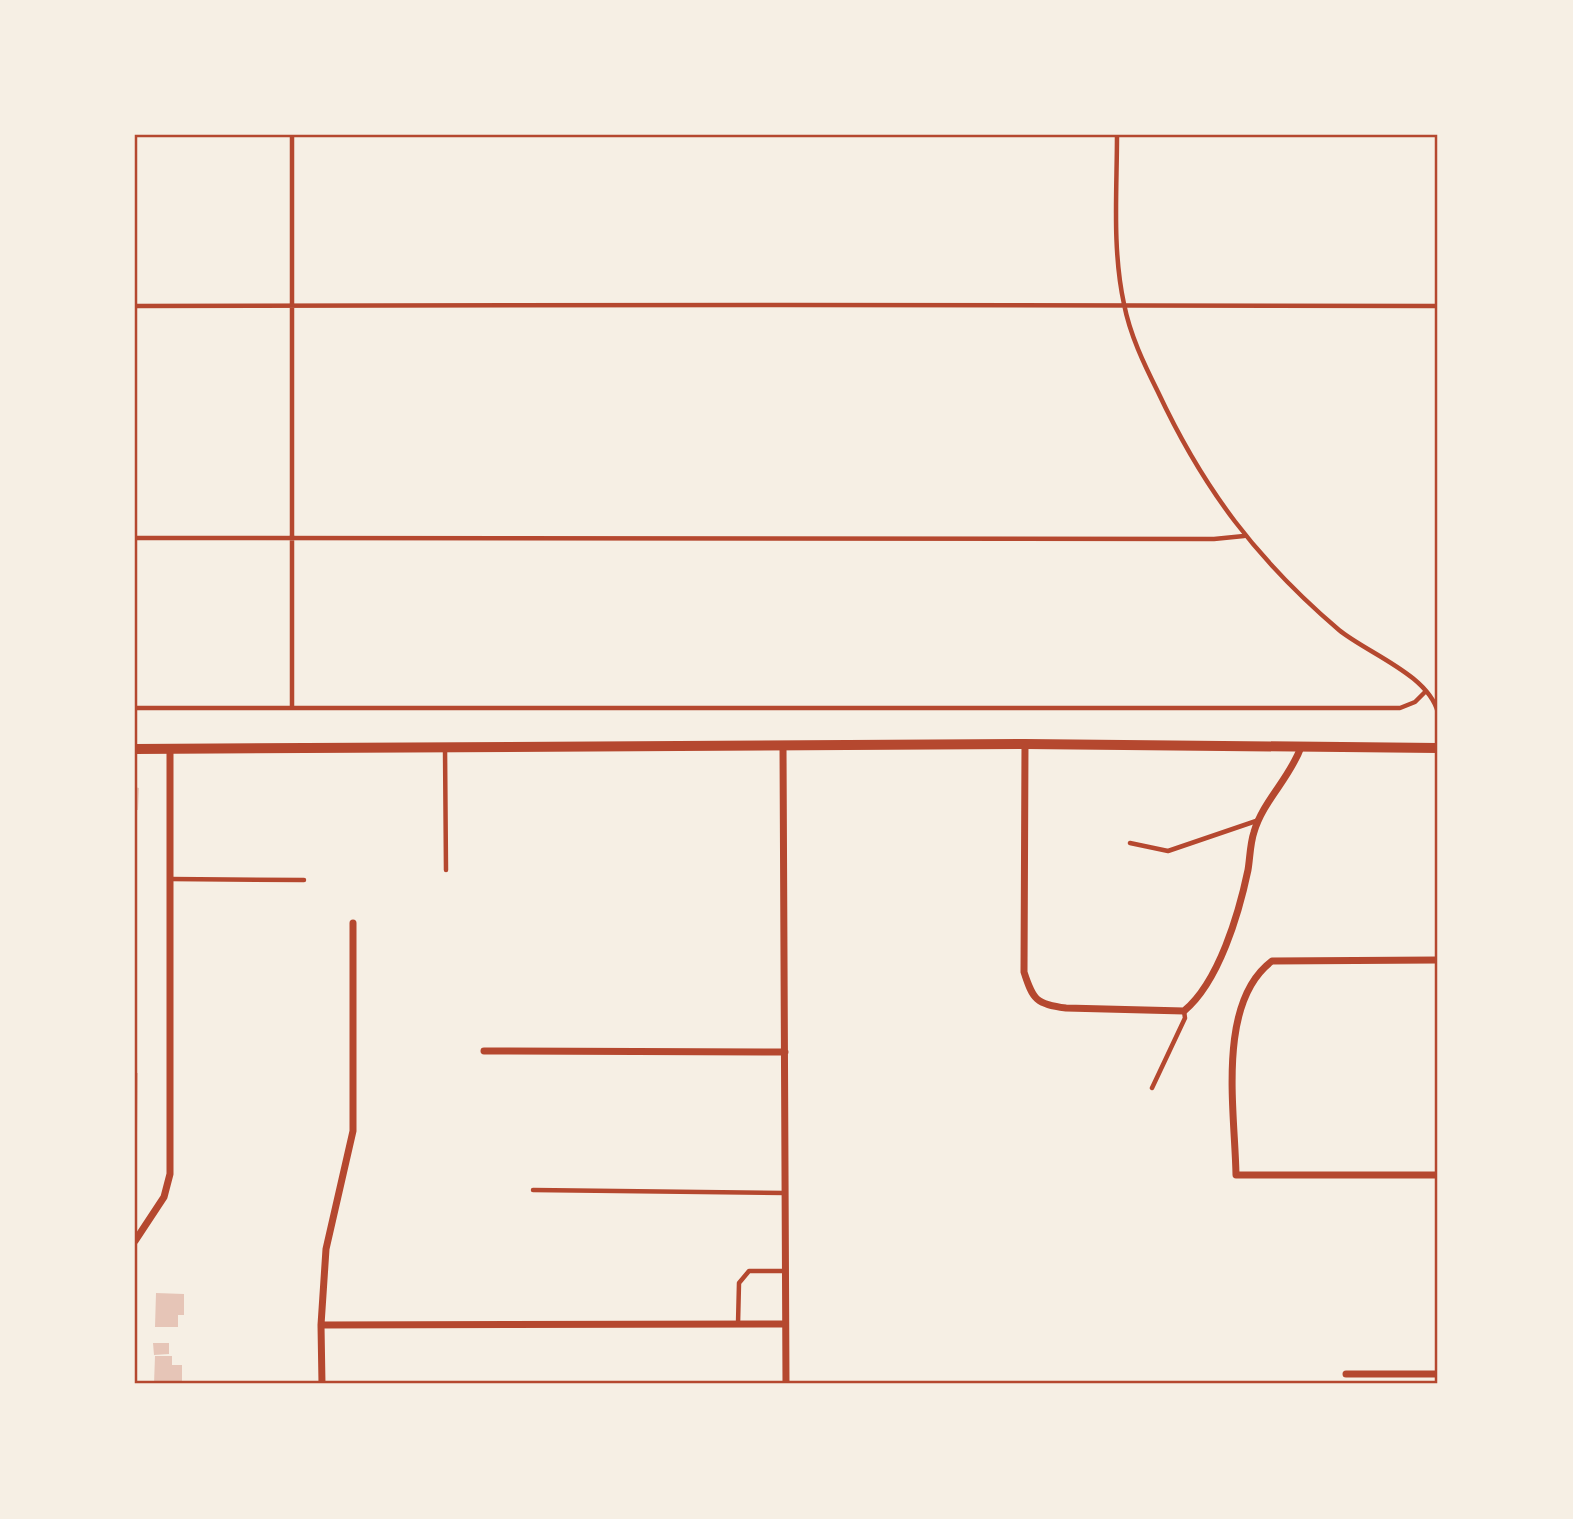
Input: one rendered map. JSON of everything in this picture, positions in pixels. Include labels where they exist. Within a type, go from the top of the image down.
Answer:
[{"type":"street","points":[[1025,744],[1024,972],[1032,996],[1046,1006],[1184,1012],[1203,992],[1227,940],[1259,820],[1294,765],[1301,747]]},
{"type":"street","points":[[135,749],[1025,744],[1438,748]]},
{"type":"street","points":[[783,746],[786,1384]]},
{"type":"street","points":[[135,1241],[164,1197],[170,1174],[170,749]]},
{"type":"street","points":[[322,1384],[321,1325],[326,1249],[353,1131],[353,923]]},
{"type":"street","points":[[1438,960],[1272,961],[1255,977],[1240,1004],[1236,1020],[1236,1175],[1438,1175]]},
{"type":"street","points":[[484,1051],[785,1052]]},
{"type":"street","points":[[321,1325],[785,1324]]},
{"type":"street","points":[[1346,1374],[1438,1374]]},
{"type":"lane","points":[[292,135],[292,708]]},
{"type":"lane","points":[[1117,135],[1118,272],[1124,304],[1143,362],[1179,436],[1244,536],[1299,595],[1353,642],[1384,658],[1426,691],[1436,703],[1438,713]]},
{"type":"lane","points":[[135,306],[1438,306]]},
{"type":"lane","points":[[135,538],[1214,539],[1244,536]]},
{"type":"lane","points":[[135,708],[1400,708],[1415,702],[1426,691]]},
{"type":"lane","points":[[445,748],[446,870]]},
{"type":"lane","points":[[1130,844],[1168,851],[1182,844],[1259,820]]},
{"type":"lane","points":[[170,879],[304,880]]},
{"type":"lane","points":[[1152,1088],[1185,1018],[1184,1012]]},
{"type":"lane","points":[[533,1190],[785,1193]]},
{"type":"lane","points":[[738,1324],[739,1283],[749,1271],[785,1271]]},
{"type":"building","points":[[135,787],[139,788],[138,810],[135,810]]},
{"type":"building","points":[[135,1073],[138,1073],[137,1133],[135,1133]]},
{"type":"building","points":[[156,1293],[184,1294],[184,1315],[178,1315],[178,1327],[155,1327]]},
{"type":"building","points":[[153,1343],[169,1343],[169,1354],[154,1355]]},
{"type":"building","points":[[155,1356],[172,1356],[172,1365],[182,1365],[182,1384],[154,1384]]}]
